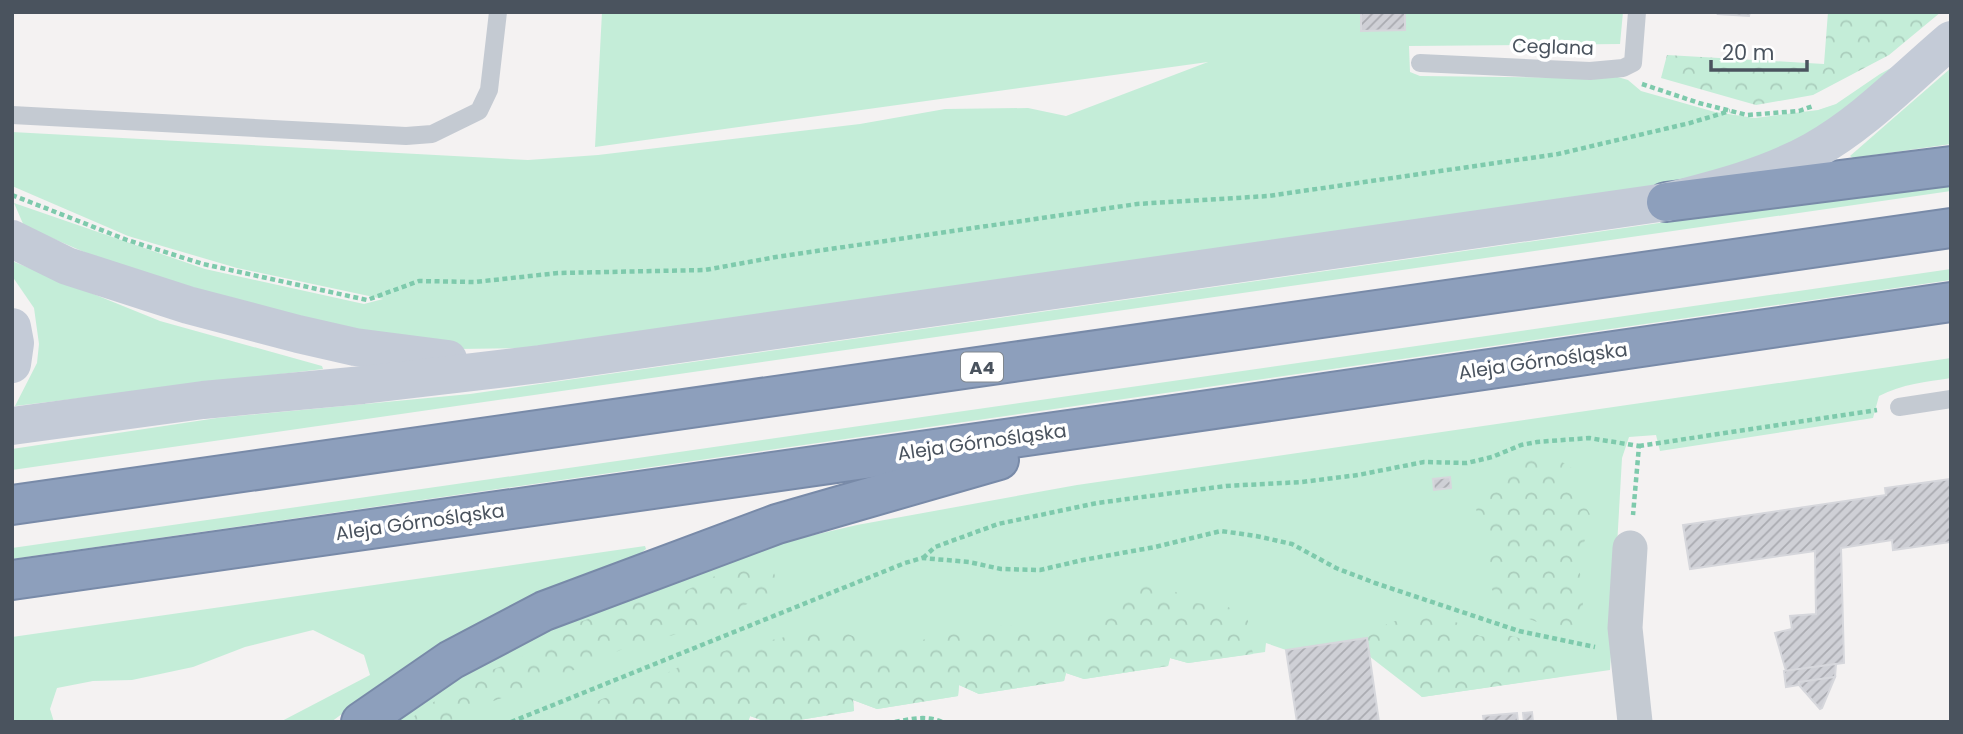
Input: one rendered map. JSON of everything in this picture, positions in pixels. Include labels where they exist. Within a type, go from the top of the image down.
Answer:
[{"type":"highway","points":[[1666,201],[1951,166]]},
{"type":"highway","name":"A4","points":[[12,505],[1951,228]]},
{"type":"highway","name":"Aleja Górnośląska","points":[[12,580],[1951,302]]},
{"type":"highway","points":[[361,722],[451,660],[544,611],[777,524],[1132,421]]},
{"type":"street","points":[[12,426],[203,400],[541,364],[1666,201],[1723,187],[1814,151],[1873,109],[1951,40]]},
{"type":"street","points":[[12,239],[79,270],[188,305],[298,334],[403,355],[474,362],[541,364]]},
{"type":"street","points":[[12,327],[15,343],[12,364]]},
{"type":"street","points":[[1630,548],[1625,628],[1635,722]]},
{"type":"lane","points":[[12,115],[406,136],[432,134],[479,111],[489,90],[498,12]]},
{"type":"lane","points":[[1623,68],[1633,63],[1637,12]]},
{"type":"lane","name":"Ceglana","points":[[1420,63],[1590,71],[1623,68]]},
{"type":"lane","points":[[1899,407],[1951,399]]},
{"type":"path","points":[[1623,68],[1645,86],[1747,115],[1799,111],[1822,103]]},
{"type":"path","points":[[12,195],[127,240],[203,264],[367,300],[419,281],[475,282],[558,273],[705,270],[776,257],[1137,204],[1268,196],[1558,155],[1730,111]]},
{"type":"path","points":[[922,558],[935,547],[998,524],[1097,503],[1226,486],[1303,482],[1424,462],[1467,463],[1537,442],[1590,438],[1639,446],[1899,407]]},
{"type":"path","points":[[1630,548],[1639,446]]},
{"type":"path","points":[[511,722],[922,558],[970,562],[1001,569],[1040,570],[1221,531],[1292,544],[1336,568],[1519,631],[1628,655]]},
{"type":"path","points":[[526,715],[527,722]]},
{"type":"path","points":[[895,722],[934,718],[942,722]]},
{"type":"green space","points":[[602,12],[1623,12],[1620,44],[1409,46],[1410,72],[1420,76],[1614,76],[1628,80],[1641,91],[1715,112],[1755,118],[1818,110],[1836,104],[1902,62],[1805,142],[1700,179],[523,348],[459,349],[323,328],[98,258],[24,226],[14,203],[205,269],[364,304],[383,299],[237,268],[128,236],[12,186],[12,132],[528,160],[598,155],[860,124],[945,109],[1028,108],[1066,116],[1208,62],[595,147]]},
{"type":"green space","points":[[1828,12],[1941,12],[1889,55],[1813,95],[1756,105],[1661,78],[1667,55],[1824,64]]},
{"type":"green space","points":[[1951,68],[1951,144],[1853,158],[1850,156]]},
{"type":"green space","points":[[1951,181],[1951,191],[12,470],[12,449],[217,418],[470,394]]},
{"type":"green space","points":[[12,261],[160,321],[322,366],[323,369],[15,406],[37,363],[39,344],[34,308],[12,276]]},
{"type":"green space","points":[[1951,269],[1951,280],[12,559],[12,548]]},
{"type":"green space","points":[[1951,358],[1951,378],[1905,386],[1879,396],[1873,418],[1660,451],[1656,435],[1629,437],[1622,458],[1610,670],[1422,697],[1366,638],[1286,650],[1266,643],[1265,652],[1188,663],[1170,658],[1168,666],[1084,679],[1066,673],[1064,681],[979,694],[959,685],[958,696],[877,709],[853,700],[854,711],[787,722],[767,722],[750,716],[748,722],[389,722],[489,659],[591,609],[775,544],[857,525],[1077,485]]},
{"type":"green space","points":[[1553,456],[1573,469],[1581,500],[1590,514],[1590,527],[1580,553],[1579,567],[1583,616],[1570,629],[1563,631],[1509,610],[1496,597],[1490,582],[1485,540],[1477,513],[1481,493],[1496,475],[1518,463]]},
{"type":"green space","points":[[645,546],[646,549],[641,553],[539,596],[380,686],[331,722],[280,722],[370,675],[364,655],[313,630],[245,647],[193,667],[132,680],[93,681],[57,688],[50,709],[54,722],[12,722],[12,637]]},
{"type":"green space","points":[[753,563],[771,568],[777,585],[772,593],[745,605],[730,616],[689,631],[630,646],[541,684],[488,703],[453,722],[406,722],[446,693],[484,673],[517,660],[580,622],[634,602],[671,598],[719,574]]},
{"type":"green space","points":[[1144,585],[1176,592],[1189,602],[1228,607],[1246,616],[1253,654],[1188,663],[1170,658],[1168,666],[1084,679],[1066,673],[1064,681],[979,694],[959,685],[958,696],[877,709],[853,700],[854,711],[787,722],[767,722],[750,716],[748,722],[571,722],[587,707],[602,699],[635,689],[679,667],[738,646],[820,628],[841,631],[865,644],[882,649],[921,641],[961,626],[1017,625],[1059,629],[1082,627],[1106,620],[1118,612],[1129,592]]},
{"type":"green space","points":[[1425,616],[1453,621],[1480,636],[1507,635],[1523,639],[1556,663],[1561,669],[1559,677],[1422,697],[1369,656],[1367,638],[1394,621]]},
{"type":"building","points":[[1361,12],[1405,12],[1405,30],[1361,31]]},
{"type":"building","points":[[1750,12],[1749,16],[1718,14]]},
{"type":"building","points":[[1450,477],[1451,488],[1434,490],[1433,479]]},
{"type":"building","points":[[1951,479],[1951,542],[1893,550],[1892,540],[1841,548],[1844,663],[1786,671],[1775,633],[1792,629],[1790,616],[1816,614],[1815,551],[1690,569],[1683,525],[1886,495],[1885,488]]},
{"type":"building","points":[[1367,638],[1379,722],[1297,722],[1286,650]]},
{"type":"building","points":[[1836,664],[1835,677],[1799,682],[1799,685],[1786,687],[1784,671]]},
{"type":"building","points":[[1835,677],[1820,709],[1799,685],[1799,682]]},
{"type":"building","points":[[1532,712],[1533,722],[1524,722],[1523,713]]},
{"type":"building","points":[[1517,713],[1518,722],[1484,722],[1483,716]]}]
